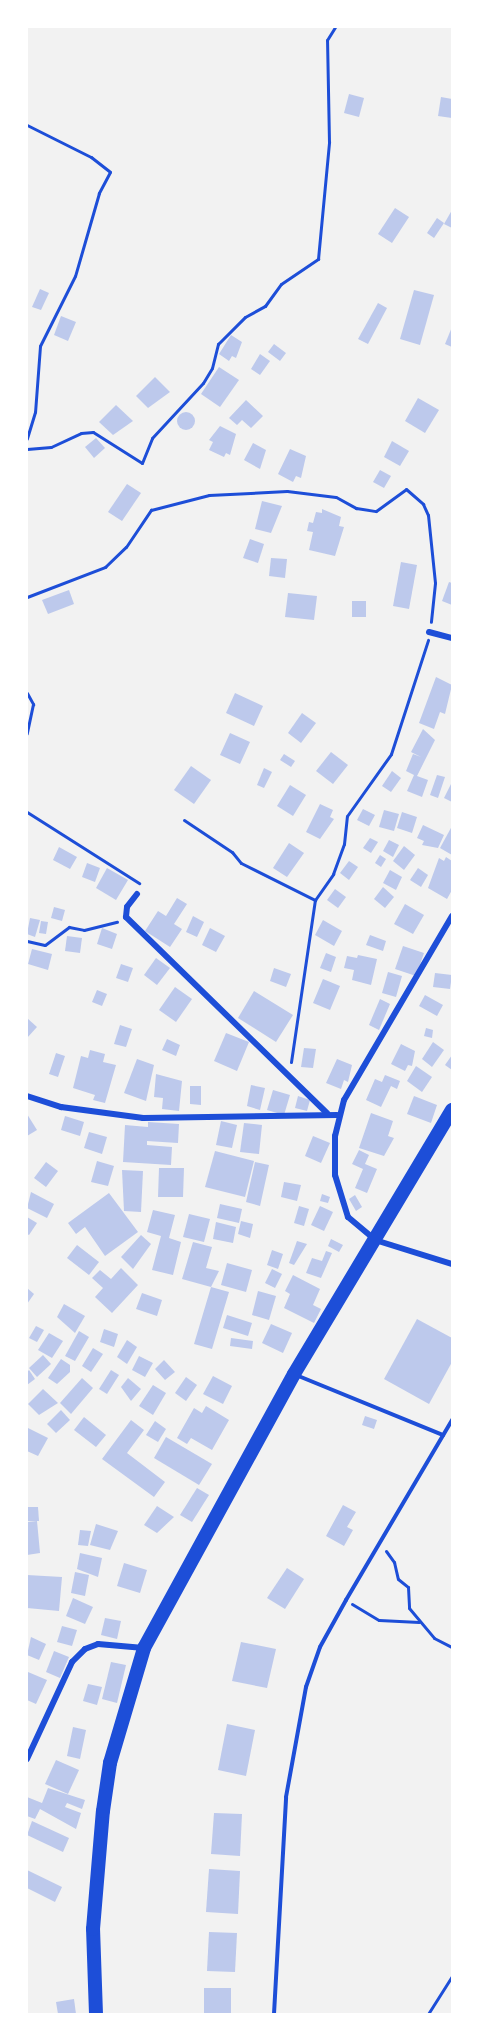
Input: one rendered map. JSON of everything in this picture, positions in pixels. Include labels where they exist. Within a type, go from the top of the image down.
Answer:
[{"type":"main road","points":[[96,2014],[93,1929],[103,1811],[110,1763],[144,1648],[294,1374],[452,1110]]},
{"type":"street","points":[[429,632],[452,638]]},
{"type":"street","points":[[137,894],[127,907],[126,917],[289,1073],[327,1113]]},
{"type":"street","points":[[452,916],[337,1115],[336,1175],[342,1208],[375,1240],[452,1264]]},
{"type":"street","points":[[27,1096],[82,1110],[143,1118],[327,1113],[337,1115]]},
{"type":"street","points":[[27,1759],[72,1662],[85,1649],[98,1644],[144,1648]]},
{"type":"lane","points":[[294,1374],[443,1436]]},
{"type":"lane","points":[[274,2014],[286,1797],[295,1741],[320,1647],[452,1420]]},
{"type":"path","points":[[27,449],[51,447],[81,433],[93,432],[142,464],[152,438],[203,383],[212,368],[218,344],[245,317],[264,306],[281,284],[318,260],[329,142],[327,40],[335,27]]},
{"type":"path","points":[[27,125],[91,157],[110,172],[99,193],[75,276],[40,346],[35,412],[27,439]]},
{"type":"path","points":[[27,597],[105,567],[126,548],[151,510],[209,495],[286,490],[336,497],[356,508],[376,511],[406,489],[423,504],[428,515],[435,583],[429,632],[391,754],[347,816],[344,844],[333,874],[315,900],[289,1073]]},
{"type":"path","points":[[27,693],[33,704],[27,733]]},
{"type":"path","points":[[27,812],[142,885],[137,894]]},
{"type":"path","points":[[184,820],[232,852],[241,863],[315,900]]},
{"type":"path","points":[[27,941],[45,945],[69,927],[84,930],[126,917]]},
{"type":"path","points":[[380,1542],[394,1562],[398,1579],[408,1587],[409,1608],[434,1638],[452,1647]]},
{"type":"path","points":[[346,1600],[379,1620],[419,1622]]},
{"type":"path","points":[[428,2014],[452,1976]]},
{"type":"building","points":[[349,94],[364,98],[359,117],[344,113]]},
{"type":"building","points":[[441,97],[452,99],[452,118],[438,116]]},
{"type":"building","points":[[395,208],[409,217],[392,243],[378,234]]},
{"type":"building","points":[[452,210],[452,228],[444,224]]},
{"type":"building","points":[[437,218],[444,223],[434,238],[427,233]]},
{"type":"building","points":[[40,289],[49,293],[41,310],[32,307]]},
{"type":"building","points":[[414,290],[434,295],[420,345],[400,339]]},
{"type":"building","points":[[378,303],[387,308],[368,344],[358,339]]},
{"type":"building","points":[[61,316],[76,322],[68,341],[54,335]]},
{"type":"building","points":[[452,327],[452,347],[445,344]]},
{"type":"building","points":[[231,335],[242,342],[236,358],[232,356],[229,361],[219,354]]},
{"type":"building","points":[[274,344],[286,353],[280,361],[268,352]]},
{"type":"building","points":[[260,354],[270,361],[260,375],[251,369]]},
{"type":"building","points":[[219,367],[239,380],[220,407],[201,394]]},
{"type":"building","points":[[155,377],[170,392],[148,408],[136,396]]},
{"type":"building","points":[[418,398],[439,410],[425,433],[405,421]]},
{"type":"building","points":[[246,400],[263,416],[251,428],[242,420],[237,425],[229,418]]},
{"type":"building","points":[[116,405],[133,421],[113,435],[99,422]]},
{"type":"building","points":[[182,412],[190,412],[195,417],[193,428],[182,430],[177,425],[177,417]]},
{"type":"building","points":[[220,426],[236,434],[230,455],[226,453],[224,457],[209,450],[213,442],[209,440]]},
{"type":"building","points":[[96,438],[105,448],[94,458],[85,447]]},
{"type":"building","points":[[392,441],[409,451],[400,466],[384,457]]},
{"type":"building","points":[[253,443],[266,450],[260,469],[244,460]]},
{"type":"building","points":[[290,449],[306,456],[301,478],[296,476],[293,482],[278,474]]},
{"type":"building","points":[[380,470],[391,476],[384,488],[373,482]]},
{"type":"building","points":[[127,484],[141,493],[122,521],[108,512]]},
{"type":"building","points":[[262,501],[282,506],[271,533],[255,529]]},
{"type":"building","points":[[322,509],[341,517],[339,526],[344,527],[335,556],[309,550],[313,532],[307,531],[309,522],[313,523],[316,512],[322,513]]},
{"type":"building","points":[[250,539],[264,544],[258,563],[243,558]]},
{"type":"building","points":[[271,558],[287,559],[285,578],[269,576]]},
{"type":"building","points":[[401,562],[417,565],[409,609],[393,606]]},
{"type":"building","points":[[449,582],[452,583],[452,605],[442,601]]},
{"type":"building","points":[[69,590],[74,604],[48,614],[42,600]]},
{"type":"building","points":[[288,593],[317,596],[314,620],[285,617]]},
{"type":"building","points":[[352,601],[366,601],[366,617],[352,617]]},
{"type":"building","points":[[436,677],[452,685],[445,714],[440,712],[434,729],[419,723]]},
{"type":"building","points":[[235,693],[263,706],[254,726],[226,713]]},
{"type":"building","points":[[302,713],[316,723],[301,743],[288,733]]},
{"type":"building","points":[[423,729],[435,740],[417,776],[428,780],[422,797],[407,791],[414,775],[406,771],[413,754],[421,757],[411,752]]},
{"type":"building","points":[[230,733],[250,742],[240,764],[220,755]]},
{"type":"building","points":[[331,752],[348,765],[333,784],[316,771]]},
{"type":"building","points":[[284,754],[295,761],[291,767],[280,760]]},
{"type":"building","points":[[191,766],[211,780],[194,804],[174,790]]},
{"type":"building","points":[[264,768],[272,772],[264,788],[257,785]]},
{"type":"building","points":[[392,771],[401,778],[391,792],[382,786]]},
{"type":"building","points":[[437,775],[445,777],[438,798],[430,795]]},
{"type":"building","points":[[452,782],[452,802],[444,798]]},
{"type":"building","points":[[290,785],[306,795],[293,816],[277,806]]},
{"type":"building","points":[[320,804],[333,810],[330,817],[334,819],[320,839],[306,832]]},
{"type":"building","points":[[363,809],[375,815],[369,826],[357,820]]},
{"type":"building","points":[[384,810],[399,814],[394,831],[379,827]]},
{"type":"building","points":[[402,812],[417,817],[412,833],[397,828]]},
{"type":"building","points":[[423,825],[444,835],[438,848],[422,845],[424,841],[417,838]]},
{"type":"building","points":[[452,826],[452,855],[440,848]]},
{"type":"building","points":[[370,838],[378,842],[371,853],[363,848]]},
{"type":"building","points":[[389,840],[399,845],[393,857],[383,851]]},
{"type":"building","points":[[289,843],[304,853],[287,877],[273,868]]},
{"type":"building","points":[[404,846],[415,855],[404,870],[393,861]]},
{"type":"building","points":[[59,847],[77,857],[70,869],[53,860]]},
{"type":"building","points":[[380,855],[386,859],[381,867],[375,863]]},
{"type":"building","points":[[446,857],[452,861],[452,890],[447,899],[428,888],[439,858],[444,861]]},
{"type":"building","points":[[349,861],[358,867],[349,880],[340,873]]},
{"type":"building","points":[[87,863],[100,868],[95,882],[82,877]]},
{"type":"building","points":[[107,868],[128,880],[116,900],[96,888]]},
{"type":"building","points":[[418,868],[428,875],[421,887],[410,880]]},
{"type":"building","points":[[390,870],[402,877],[396,890],[383,883]]},
{"type":"building","points":[[383,887],[394,897],[385,908],[374,899]]},
{"type":"building","points":[[335,889],[346,897],[338,908],[327,900]]},
{"type":"building","points":[[177,898],[187,904],[174,924],[182,929],[170,947],[145,931],[158,911],[166,916]]},
{"type":"building","points":[[405,904],[424,915],[413,934],[394,924]]},
{"type":"building","points":[[54,907],[65,910],[62,921],[51,918]]},
{"type":"building","points":[[193,916],[204,922],[197,937],[186,932]]},
{"type":"building","points":[[30,918],[40,920],[35,937],[27,934]]},
{"type":"building","points":[[323,920],[342,931],[334,946],[315,935]]},
{"type":"building","points":[[41,921],[48,922],[46,934],[39,933]]},
{"type":"building","points":[[102,928],[117,934],[112,949],[97,944]]},
{"type":"building","points":[[210,928],[225,936],[216,952],[202,945]]},
{"type":"building","points":[[370,935],[386,941],[383,951],[366,945]]},
{"type":"building","points":[[67,936],[82,938],[80,953],[65,951]]},
{"type":"building","points":[[403,946],[424,953],[416,976],[395,969]]},
{"type":"building","points":[[32,949],[52,954],[48,970],[28,964]]},
{"type":"building","points":[[326,953],[336,957],[331,972],[320,968]]},
{"type":"building","points":[[358,955],[377,959],[371,985],[352,980],[354,970],[344,968],[347,956],[357,958]]},
{"type":"building","points":[[156,958],[170,968],[157,985],[144,975]]},
{"type":"building","points":[[121,964],[133,968],[128,982],[116,978]]},
{"type":"building","points":[[274,968],[291,974],[286,987],[270,981]]},
{"type":"building","points":[[388,972],[402,976],[396,997],[382,993]]},
{"type":"building","points":[[435,973],[452,975],[450,989],[433,987]]},
{"type":"building","points":[[323,979],[340,986],[330,1010],[313,1003]]},
{"type":"building","points":[[175,987],[192,999],[176,1022],[159,1010]]},
{"type":"building","points":[[97,990],[107,994],[102,1006],[92,1002]]},
{"type":"building","points":[[254,991],[293,1015],[276,1042],[238,1018]]},
{"type":"building","points":[[425,995],[443,1005],[437,1016],[419,1006]]},
{"type":"building","points":[[380,999],[390,1004],[379,1030],[369,1025]]},
{"type":"building","points":[[27,1018],[37,1027],[27,1038]]},
{"type":"building","points":[[120,1025],[132,1029],[126,1047],[114,1044]]},
{"type":"building","points":[[426,1028],[433,1030],[432,1038],[424,1036]]},
{"type":"building","points":[[226,1033],[249,1042],[237,1071],[214,1061]]},
{"type":"building","points":[[167,1039],[180,1045],[176,1056],[162,1050]]},
{"type":"building","points":[[433,1042],[444,1050],[432,1067],[422,1059]]},
{"type":"building","points":[[401,1044],[415,1051],[412,1066],[408,1065],[405,1071],[391,1064]]},
{"type":"building","points":[[304,1048],[316,1049],[313,1068],[301,1067]]},
{"type":"building","points":[[90,1050],[105,1054],[103,1062],[116,1065],[105,1103],[93,1100],[95,1095],[73,1088],[81,1056],[88,1058]]},
{"type":"building","points":[[56,1053],[65,1056],[58,1077],[49,1074]]},
{"type":"building","points":[[452,1055],[452,1070],[445,1065]]},
{"type":"building","points":[[137,1059],[154,1065],[146,1101],[124,1093]]},
{"type":"building","points":[[337,1059],[352,1065],[348,1082],[344,1080],[341,1089],[326,1083]]},
{"type":"building","points":[[416,1066],[432,1077],[422,1092],[407,1081]]},
{"type":"building","points":[[156,1074],[182,1081],[179,1111],[162,1109],[163,1098],[154,1097]]},
{"type":"building","points":[[385,1075],[400,1081],[397,1089],[391,1086],[381,1107],[366,1100],[375,1079],[382,1082]]},
{"type":"building","points":[[251,1085],[265,1088],[260,1110],[247,1106]]},
{"type":"building","points":[[190,1086],[201,1086],[201,1105],[190,1104]]},
{"type":"building","points":[[273,1090],[290,1095],[284,1115],[267,1110]]},
{"type":"building","points":[[298,1096],[310,1100],[307,1111],[295,1108]]},
{"type":"building","points":[[414,1096],[437,1105],[431,1123],[407,1114]]},
{"type":"building","points":[[371,1113],[393,1121],[388,1136],[394,1138],[384,1156],[359,1148]]},
{"type":"building","points":[[27,1114],[37,1130],[27,1136]]},
{"type":"building","points":[[65,1116],[84,1122],[80,1136],[61,1130]]},
{"type":"building","points":[[221,1121],[237,1125],[232,1148],[216,1145]]},
{"type":"building","points":[[148,1122],[179,1124],[178,1143],[147,1141],[147,1145],[172,1147],[171,1165],[123,1162],[125,1125],[148,1127]]},
{"type":"building","points":[[244,1123],[262,1125],[259,1154],[240,1152]]},
{"type":"building","points":[[89,1132],[107,1137],[102,1154],[84,1148]]},
{"type":"building","points":[[313,1136],[330,1143],[321,1163],[305,1156]]},
{"type":"building","points":[[359,1150],[369,1155],[365,1164],[377,1169],[367,1193],[355,1188],[363,1169],[352,1164]]},
{"type":"building","points":[[215,1151],[254,1161],[245,1197],[205,1187]]},
{"type":"building","points":[[97,1161],[114,1166],[108,1186],[91,1182]]},
{"type":"building","points":[[46,1162],[58,1171],[46,1187],[34,1178]]},
{"type":"building","points":[[255,1162],[269,1165],[260,1206],[246,1202]]},
{"type":"building","points":[[159,1168],[184,1168],[183,1197],[158,1197]]},
{"type":"building","points":[[122,1170],[143,1171],[141,1212],[124,1211]]},
{"type":"building","points":[[284,1182],[301,1185],[297,1201],[281,1197]]},
{"type":"building","points":[[31,1192],[54,1204],[47,1218],[27,1208]]},
{"type":"building","points":[[109,1193],[138,1232],[105,1256],[85,1227],[76,1234],[68,1223]]},
{"type":"building","points":[[322,1194],[330,1197],[328,1203],[320,1201]]},
{"type":"building","points":[[355,1195],[362,1207],[356,1211],[349,1199]]},
{"type":"building","points":[[220,1204],[242,1209],[239,1223],[217,1218]]},
{"type":"building","points":[[299,1206],[309,1209],[304,1226],[294,1223]]},
{"type":"building","points":[[320,1206],[333,1212],[324,1231],[311,1225]]},
{"type":"building","points":[[153,1210],[175,1215],[169,1238],[181,1242],[173,1275],[152,1270],[161,1236],[147,1232]]},
{"type":"building","points":[[189,1214],[210,1219],[204,1242],[183,1237]]},
{"type":"building","points":[[27,1217],[37,1223],[29,1235],[27,1234]]},
{"type":"building","points":[[241,1221],[253,1224],[250,1238],[238,1234]]},
{"type":"building","points":[[216,1222],[236,1227],[233,1243],[213,1239]]},
{"type":"building","points":[[141,1235],[151,1244],[133,1269],[121,1257]]},
{"type":"building","points":[[331,1239],[343,1245],[339,1252],[328,1246]]},
{"type":"building","points":[[297,1241],[307,1244],[294,1265],[289,1263]]},
{"type":"building","points":[[193,1242],[212,1247],[206,1268],[219,1271],[211,1287],[182,1279]]},
{"type":"building","points":[[77,1245],[99,1262],[89,1275],[67,1258]]},
{"type":"building","points":[[272,1250],[283,1254],[278,1269],[267,1265]]},
{"type":"building","points":[[326,1251],[332,1253],[321,1278],[306,1273],[312,1258],[322,1261]]},
{"type":"building","points":[[227,1263],[252,1270],[246,1292],[221,1285]]},
{"type":"building","points":[[121,1268],[138,1285],[112,1313],[95,1297],[103,1288],[92,1278],[100,1270],[111,1279]]},
{"type":"building","points":[[272,1269],[282,1274],[275,1288],[265,1283]]},
{"type":"building","points":[[293,1275],[320,1289],[313,1305],[321,1309],[314,1323],[284,1308],[290,1294],[285,1291]]},
{"type":"building","points":[[211,1287],[229,1292],[212,1349],[194,1344]]},
{"type":"building","points":[[27,1288],[34,1294],[27,1304]]},
{"type":"building","points":[[258,1291],[276,1296],[269,1320],[252,1315]]},
{"type":"building","points":[[142,1293],[162,1300],[157,1316],[136,1309]]},
{"type":"building","points":[[64,1304],[85,1316],[75,1333],[57,1317]]},
{"type":"building","points":[[227,1315],[252,1323],[248,1336],[223,1328]]},
{"type":"building","points":[[417,1319],[452,1338],[452,1362],[429,1404],[384,1379]]},
{"type":"building","points":[[271,1324],[292,1333],[283,1353],[262,1343]]},
{"type":"building","points":[[36,1326],[44,1330],[37,1342],[29,1338]]},
{"type":"building","points":[[104,1329],[118,1334],[114,1347],[100,1342]]},
{"type":"building","points":[[79,1331],[89,1337],[75,1361],[65,1356]]},
{"type":"building","points":[[49,1333],[63,1341],[52,1358],[38,1350]]},
{"type":"building","points":[[231,1338],[253,1341],[252,1349],[230,1346]]},
{"type":"building","points":[[127,1340],[137,1347],[127,1364],[117,1357]]},
{"type":"building","points":[[93,1348],[103,1354],[91,1372],[82,1366]]},
{"type":"building","points":[[43,1355],[51,1364],[37,1377],[29,1368]]},
{"type":"building","points":[[139,1356],[153,1363],[145,1377],[132,1370]]},
{"type":"building","points":[[61,1359],[70,1365],[70,1372],[57,1384],[48,1378]]},
{"type":"building","points":[[164,1360],[175,1372],[165,1380],[155,1369]]},
{"type":"building","points":[[29,1370],[35,1379],[27,1385],[27,1372]]},
{"type":"building","points":[[111,1370],[119,1375],[107,1394],[99,1389]]},
{"type":"building","points":[[213,1376],[232,1386],[223,1404],[203,1394]]},
{"type":"building","points":[[186,1377],[197,1385],[186,1401],[175,1393]]},
{"type":"building","points":[[82,1378],[93,1388],[71,1414],[60,1403]]},
{"type":"building","points":[[128,1378],[141,1389],[131,1401],[121,1387]]},
{"type":"building","points":[[153,1385],[166,1393],[153,1415],[139,1406]]},
{"type":"building","points":[[43,1389],[58,1403],[39,1415],[28,1404]]},
{"type":"building","points":[[206,1406],[229,1420],[212,1450],[191,1438],[187,1444],[177,1438],[194,1408],[202,1413]]},
{"type":"building","points":[[61,1410],[70,1420],[56,1433],[47,1424]]},
{"type":"building","points":[[365,1416],[377,1420],[374,1429],[362,1425]]},
{"type":"building","points":[[84,1417],[106,1435],[96,1447],[74,1430]]},
{"type":"building","points":[[131,1420],[144,1430],[127,1453],[165,1482],[154,1497],[102,1459]]},
{"type":"building","points":[[155,1421],[166,1429],[158,1442],[146,1435]]},
{"type":"building","points":[[28,1428],[48,1438],[38,1456],[27,1451]]},
{"type":"building","points":[[166,1437],[212,1464],[199,1485],[154,1458]]},
{"type":"building","points":[[197,1488],[209,1495],[192,1522],[180,1515]]},
{"type":"building","points":[[343,1505],[356,1512],[347,1527],[353,1530],[344,1546],[326,1536]]},
{"type":"building","points":[[157,1506],[174,1517],[157,1533],[144,1525]]},
{"type":"building","points":[[27,1507],[38,1507],[39,1521],[27,1521]]},
{"type":"building","points":[[37,1521],[40,1553],[27,1555],[27,1522]]},
{"type":"building","points":[[96,1524],[118,1531],[110,1550],[90,1545]]},
{"type":"building","points":[[80,1530],[91,1531],[88,1546],[78,1545]]},
{"type":"building","points":[[80,1553],[102,1558],[98,1577],[77,1569]]},
{"type":"building","points":[[124,1563],[147,1570],[140,1593],[117,1586]]},
{"type":"building","points":[[287,1568],[304,1579],[285,1609],[267,1598]]},
{"type":"building","points":[[75,1572],[89,1575],[85,1596],[71,1593]]},
{"type":"building","points":[[27,1575],[62,1577],[59,1611],[27,1608]]},
{"type":"building","points":[[73,1598],[93,1607],[85,1624],[66,1616]]},
{"type":"building","points":[[105,1618],[121,1621],[117,1639],[101,1635]]},
{"type":"building","points":[[62,1626],[77,1630],[72,1646],[57,1642]]},
{"type":"building","points":[[31,1637],[46,1644],[39,1660],[27,1655]]},
{"type":"building","points":[[241,1642],[276,1649],[267,1688],[232,1681]]},
{"type":"building","points":[[54,1651],[69,1657],[60,1678],[46,1672]]},
{"type":"building","points":[[111,1662],[126,1665],[117,1703],[102,1699]]},
{"type":"building","points":[[28,1672],[47,1680],[36,1704],[27,1700]]},
{"type":"building","points":[[88,1684],[102,1687],[97,1705],[83,1701]]},
{"type":"building","points":[[227,1724],[255,1730],[246,1776],[218,1770]]},
{"type":"building","points":[[73,1727],[86,1730],[80,1759],[67,1756]]},
{"type":"building","points":[[56,1760],[79,1770],[68,1794],[45,1784]]},
{"type":"building","points":[[48,1788],[85,1800],[82,1809],[67,1803],[65,1807],[81,1813],[76,1829],[40,1809],[35,1819],[27,1816],[27,1797],[42,1803]]},
{"type":"building","points":[[214,1813],[242,1814],[240,1856],[211,1854]]},
{"type":"building","points":[[32,1821],[69,1838],[63,1852],[27,1835]]},
{"type":"building","points":[[209,1869],[240,1871],[238,1914],[206,1912]]},
{"type":"building","points":[[27,1870],[62,1887],[55,1902],[27,1888]]},
{"type":"building","points":[[209,1932],[237,1933],[235,1972],[207,1971]]},
{"type":"building","points":[[204,1988],[231,1988],[231,2014],[204,2014]]},
{"type":"building","points":[[74,1999],[76,2014],[58,2014],[56,2002]]}]
